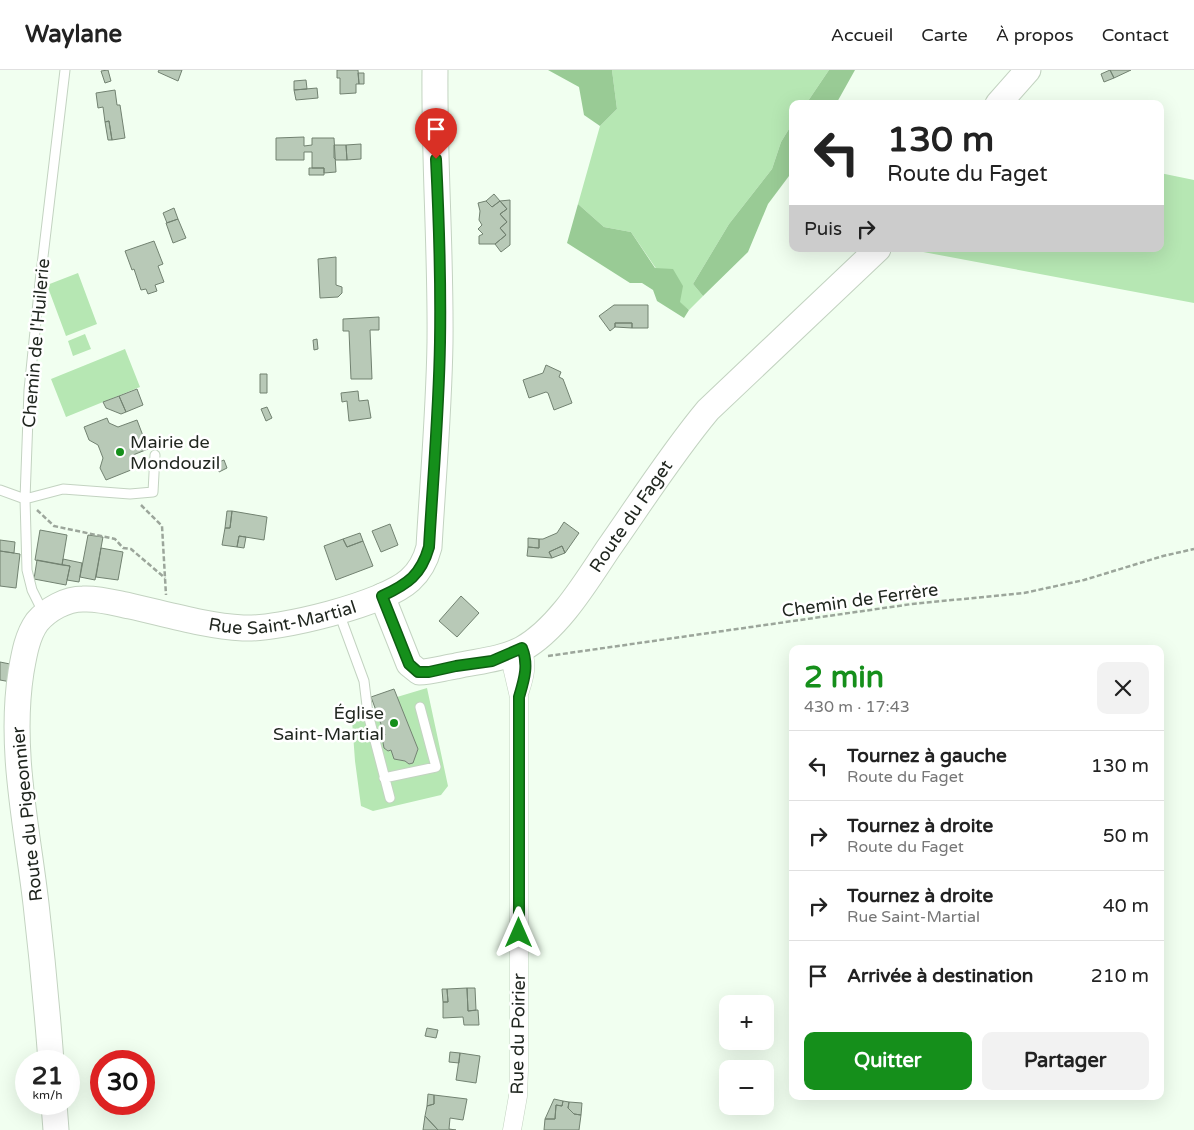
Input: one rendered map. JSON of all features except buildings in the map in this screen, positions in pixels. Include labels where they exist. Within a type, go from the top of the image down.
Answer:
[{"type":"street","name":"Rue Saint-Martial","points":[[84,598],[221,625],[258,628],[339,611],[382,596],[400,587],[416,574],[426,558],[429,547],[432,477],[437,430],[440,342],[439,229],[435,124],[436,70]]},
{"type":"street","points":[[1002,100],[1028,70]]},
{"type":"street","name":"Route du Faget","points":[[382,596],[409,664],[418,672],[429,672],[492,661],[519,654],[545,631],[587,580],[685,437],[708,410],[875,252]]},
{"type":"street","name":"Route du Pigeonnier","points":[[50,1050],[40,937],[21,798],[17,727],[18,704],[24,653],[37,623],[58,605],[70,600],[84,598]]},
{"type":"street","name":"Rue du Poirier","points":[[512,1130],[518,1096],[519,1070],[519,654]]},
{"type":"street","points":[[55,1115],[56,1130]]},
{"type":"lane","name":"Chemin de l'Huilerie","points":[[45,615],[32,590],[27,570],[25,499],[30,380],[65,70]]},
{"type":"lane","points":[[0,490],[25,499],[63,489],[130,494],[153,492],[155,455]]},
{"type":"lane","points":[[339,611],[364,681],[368,714],[390,798]]},
{"type":"lane","points":[[384,778],[436,767],[420,707]]},
{"type":"path","points":[[130,494],[162,526],[167,614]]},
{"type":"path","points":[[25,499],[54,526],[115,539],[123,548],[131,549],[164,578]]},
{"type":"path","name":"Chemin de Ferrère","points":[[519,654],[565,653],[912,604],[1024,593],[1084,580],[1163,556],[1194,549]]},
{"type":"green space","points":[[548,70],[612,70],[617,109],[600,126],[584,115],[579,87]]},
{"type":"green space","points":[[612,70],[829,70],[809,100],[789,100],[789,129],[781,142],[772,169],[729,224],[693,284],[703,296],[689,310],[679,302],[631,232],[604,227],[578,204],[600,126],[617,109]]},
{"type":"green space","points":[[829,70],[855,70],[838,100],[809,100]]},
{"type":"green space","points":[[789,129],[789,176],[768,204],[748,252],[703,296],[693,284],[729,224],[772,169],[781,142]]},
{"type":"green space","points":[[1164,174],[1194,180],[1194,303],[923,252],[1164,252]]},
{"type":"green space","points":[[578,204],[604,227],[631,232],[655,268],[673,269],[683,286],[680,302],[689,310],[684,318],[657,301],[653,290],[642,283],[630,283],[567,243]]},
{"type":"green space","points":[[78,273],[97,324],[66,336],[47,285]]},
{"type":"green space","points":[[85,334],[91,349],[73,356],[68,341]]},
{"type":"green space","points":[[125,349],[140,387],[66,417],[51,379]]},
{"type":"green space","points":[[427,688],[448,786],[441,795],[373,811],[361,806],[352,720],[376,712],[385,735],[382,737],[384,748],[388,751],[391,750],[394,759],[405,761],[409,764],[413,763],[418,749],[397,697]]},
{"type":"place","name":"Mairie de Mondouzil","points":[[120,452]]},
{"type":"place","name":"Église Saint-Martial","points":[[394,723]]},
{"type":"route","points":[[436,159],[440,342],[437,430],[432,477],[429,547],[422,566],[410,581],[382,596],[409,664],[418,672],[429,672],[492,661],[522,648],[526,660],[525,676],[519,697],[519,933]]}]
